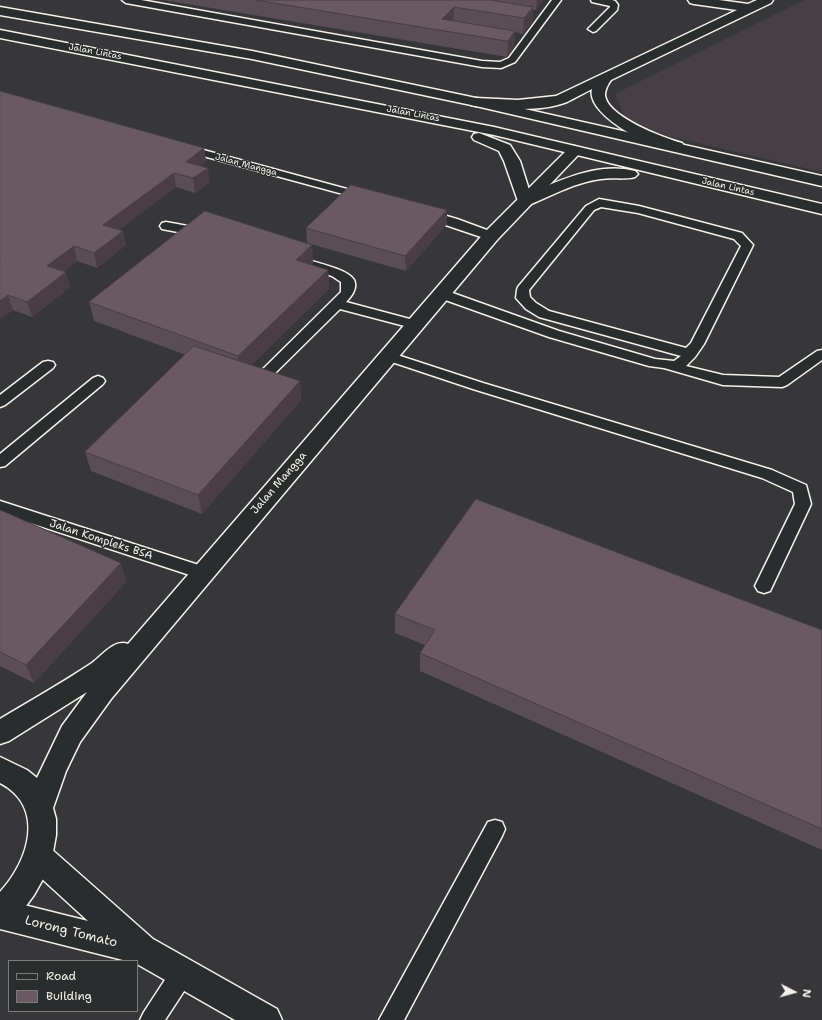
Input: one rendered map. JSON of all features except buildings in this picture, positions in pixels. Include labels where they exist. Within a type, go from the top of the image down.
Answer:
[{"type":"main road","points":[[694,0],[749,8]]},
{"type":"main road","points":[[476,102],[507,104],[551,102],[561,99],[767,0]]},
{"type":"main road","points":[[0,11],[252,55],[476,102],[822,181]]},
{"type":"main road","name":"Jalan Lintas","points":[[0,34],[418,115],[508,134],[574,151],[822,209]]},
{"type":"main road","points":[[606,77],[600,87],[598,95],[602,104],[612,114],[648,137],[694,152]]},
{"type":"main road","points":[[397,86],[539,123],[568,138],[574,151]]},
{"type":"main road","points":[[418,115],[505,148],[512,161],[525,201],[596,173],[615,172],[700,187],[726,186]]},
{"type":"main road","name":"Jalan Mangga","points":[[40,807],[53,771],[71,734],[102,691],[491,236],[574,151]]},
{"type":"main road","name":"Jalan Mangga","points":[[0,733],[101,670],[161,621]]},
{"type":"main road","name":"Jalan Mangga","points":[[0,769],[12,773],[29,787],[40,807],[44,831],[39,857],[24,886],[0,914]]},
{"type":"main road","name":"Lorong Tomato","points":[[39,857],[142,950],[182,974],[266,1020]]},
{"type":"main road","name":"Lorong Tomato","points":[[0,914],[142,950]]},
{"type":"lane","points":[[126,0],[482,64],[501,65],[512,60],[524,39],[540,18],[557,0]]},
{"type":"lane","points":[[592,29],[614,8],[612,3],[595,0]]},
{"type":"lane","name":"Jalan Mangga","points":[[177,146],[376,200]]},
{"type":"lane","points":[[654,363],[675,365],[683,362],[690,354],[714,312],[747,245],[738,236],[639,210],[599,203],[590,208],[523,290],[523,298],[531,306],[544,314],[690,354]]},
{"type":"lane","points":[[415,211],[453,222],[491,236]]},
{"type":"lane","points":[[166,226],[218,237]]},
{"type":"lane","points":[[263,377],[348,293],[348,281],[336,273],[298,261]]},
{"type":"lane","points":[[442,294],[554,334],[654,363],[723,380],[782,382],[822,354]]},
{"type":"lane","points":[[337,304],[416,325]]},
{"type":"lane","points":[[388,356],[478,386],[767,474],[800,489],[803,504],[764,586]]},
{"type":"lane","points":[[0,402],[48,365]]},
{"type":"lane","points":[[0,462],[98,380]]},
{"type":"lane","name":"Jalan Kompleks BSA","points":[[0,507],[202,573]]},
{"type":"lane","points":[[391,1020],[495,829]]},
{"type":"lane","points":[[152,1020],[182,974]]},
{"type":"shaded area","points":[[804,0],[822,0],[822,172],[663,135],[625,117],[615,94]]}]
